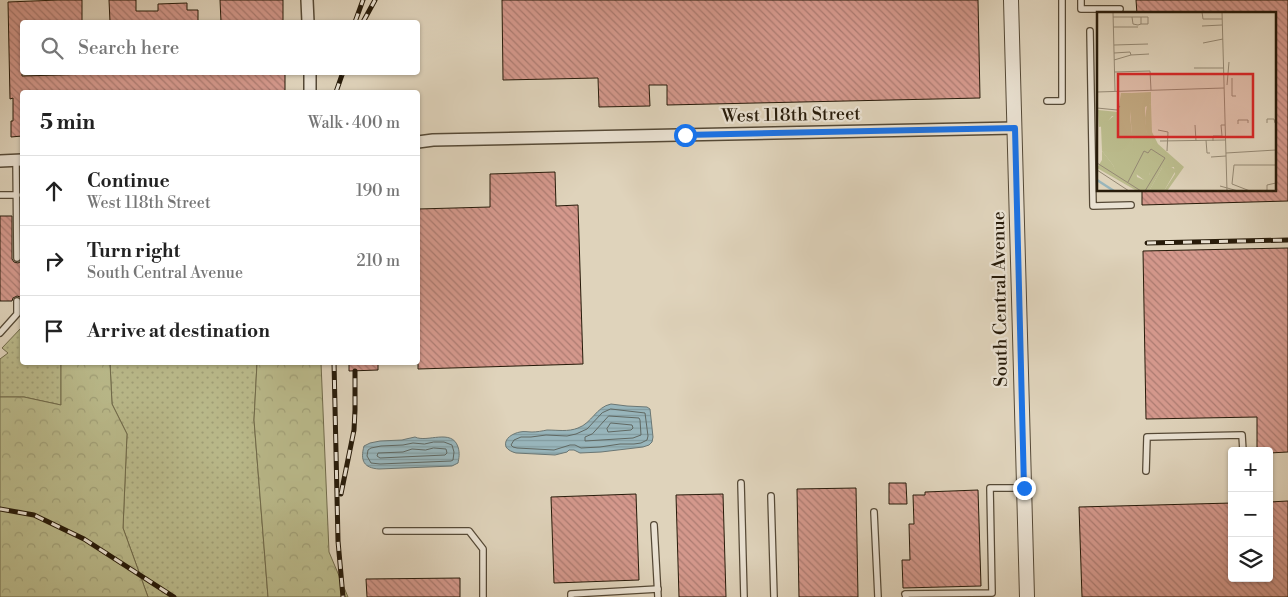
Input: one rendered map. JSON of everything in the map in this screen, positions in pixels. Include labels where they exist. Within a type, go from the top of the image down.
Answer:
[{"type":"street","points":[[307,0],[308,20]]},
{"type":"street","name":"South Central Avenue","points":[[1012,0],[1027,597]]},
{"type":"street","points":[[310,75],[310,90]]},
{"type":"street","name":"West 118th Street","points":[[420,142],[1015,128]]},
{"type":"street","points":[[0,161],[19,160]]},
{"type":"lane","points":[[1047,101],[1062,100],[1062,0]]},
{"type":"lane","points":[[1081,0],[1081,9],[1120,9]]},
{"type":"lane","points":[[1090,31],[1092,206],[1132,205]]},
{"type":"lane","points":[[16,258],[19,160]]},
{"type":"lane","points":[[0,195],[17,195]]},
{"type":"lane","points":[[0,333],[17,314],[17,301]]},
{"type":"lane","points":[[1146,471],[1147,437],[1242,435],[1243,447]]},
{"type":"lane","points":[[741,483],[744,597]]},
{"type":"lane","points":[[906,597],[905,594],[992,593],[990,488],[1024,488]]},
{"type":"lane","points":[[771,496],[774,597]]},
{"type":"lane","points":[[874,512],[878,597]]},
{"type":"lane","points":[[654,525],[658,597]]},
{"type":"lane","points":[[386,531],[469,531],[483,548],[484,597]]},
{"type":"lane","points":[[571,597],[571,594],[658,589]]},
{"type":"green space","points":[[20,329],[20,365],[61,365],[61,405],[24,397],[0,397],[0,359],[8,353],[2,348]]},
{"type":"green space","points":[[61,365],[110,365],[112,404],[127,434],[123,528],[148,597],[0,597],[0,397],[24,397],[61,405]]},
{"type":"green space","points":[[110,365],[257,365],[254,420],[268,597],[148,597],[123,528],[127,434],[112,404]]},
{"type":"green space","points":[[257,365],[321,365],[329,552],[348,597],[268,597],[254,420]]},
{"type":"water","points":[[611,404],[647,407],[650,409],[653,437],[649,445],[601,452],[580,453],[569,450],[555,455],[516,453],[506,447],[506,441],[512,435],[518,433],[567,430],[583,426],[601,408]]},
{"type":"water","points":[[415,437],[445,437],[455,441],[459,453],[458,463],[452,466],[379,469],[364,463],[364,446],[380,441],[402,440]]},
{"type":"building","points":[[82,0],[82,20],[20,20],[20,75],[22,76],[285,75],[285,90],[20,90],[20,136],[11,137],[13,98],[10,99],[8,2]]},
{"type":"building","points":[[109,0],[136,0],[136,11],[158,11],[158,4],[187,3],[187,10],[198,10],[198,20],[110,20]]},
{"type":"building","points":[[220,0],[283,0],[283,20],[221,20]]},
{"type":"building","points":[[502,0],[978,0],[980,98],[667,105],[667,85],[649,85],[650,106],[599,107],[598,78],[503,80]]},
{"type":"building","points":[[1136,0],[1288,0],[1288,201],[1142,205],[1142,191],[1276,191],[1276,12],[1137,12]]},
{"type":"building","points":[[555,172],[556,206],[578,205],[583,364],[418,369],[418,365],[420,365],[420,209],[490,207],[490,174]]},
{"type":"building","points":[[0,216],[12,216],[12,259],[14,262],[20,262],[20,297],[13,298],[12,301],[0,301]]},
{"type":"building","points":[[1288,248],[1288,452],[1273,453],[1273,447],[1257,447],[1257,417],[1146,419],[1143,251]]},
{"type":"building","points":[[349,365],[378,365],[378,370],[349,371]]},
{"type":"building","points":[[889,483],[906,483],[907,504],[889,504]]},
{"type":"building","points":[[856,488],[858,597],[799,597],[797,489]]},
{"type":"building","points":[[978,490],[981,586],[903,588],[902,560],[910,560],[909,524],[914,524],[913,495],[925,495],[925,492]]},
{"type":"building","points":[[636,494],[639,580],[554,583],[551,497]]},
{"type":"building","points":[[723,494],[726,597],[679,597],[676,495]]},
{"type":"building","points":[[1288,501],[1288,597],[1082,597],[1079,507],[1228,503],[1228,582],[1273,582],[1273,502]]},
{"type":"building","points":[[460,578],[460,597],[367,597],[366,579]]},
{"type":"railway","points":[[356,20],[363,0]]},
{"type":"railway","points":[[364,20],[375,0]]},
{"type":"railway","points":[[337,90],[342,75]]},
{"type":"railway","points":[[1147,243],[1288,240]]},
{"type":"railway","points":[[334,365],[338,541],[343,597]]},
{"type":"railway","points":[[341,494],[354,430],[355,371]]},
{"type":"railway","points":[[0,509],[34,515],[84,539],[174,597]]},
{"type":"route","points":[[685,135],[1015,128],[1024,488]]}]
